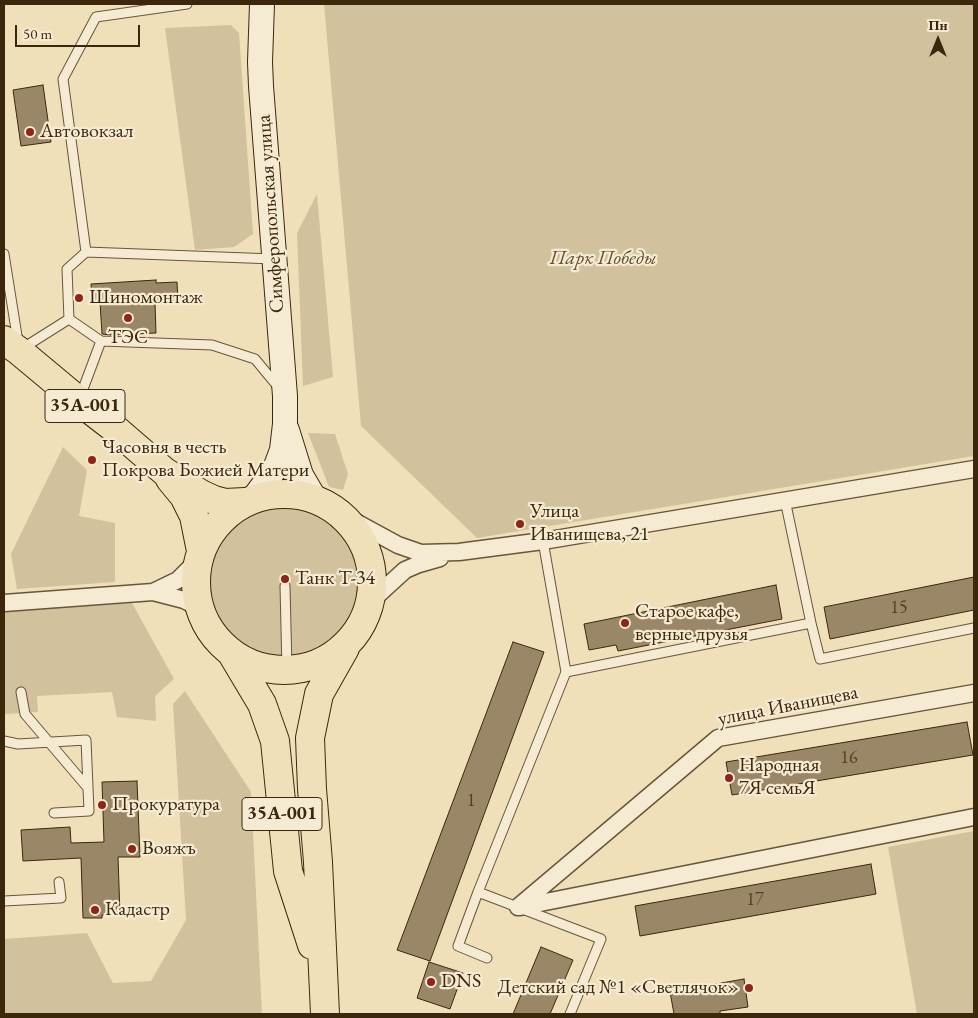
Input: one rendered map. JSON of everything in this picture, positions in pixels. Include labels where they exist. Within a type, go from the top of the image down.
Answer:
[{"type":"highway","name":"35А-001","points":[[12,345],[165,472],[200,494],[225,503],[249,501],[273,494],[294,494],[315,499],[328,505],[340,514],[357,532],[368,554],[372,578],[370,602],[365,618],[357,632],[346,644],[329,658],[309,667],[287,670],[267,669],[248,662],[230,652]]},
{"type":"highway","name":"35А-001","points":[[165,472],[184,496],[194,516],[199,555]]},
{"type":"highway","name":"35А-001","points":[[249,501],[231,511],[218,522],[208,536],[199,555],[195,578],[196,597],[202,616],[214,636],[230,652],[262,704],[275,741],[288,871],[309,934],[322,982]]},
{"type":"highway","name":"35А-001","points":[[324,1014],[318,862],[310,738],[319,694],[346,644]]},
{"type":"main road","name":"Симферопольская улица","points":[[249,501],[275,469],[282,450],[285,424],[285,396],[260,62],[262,4]]},
{"type":"main road","name":"Симферопольская улица","points":[[285,424],[301,475],[315,499]]},
{"type":"street","points":[[340,514],[398,545],[421,554],[459,552],[543,541],[974,469]]},
{"type":"street","points":[[370,602],[404,570],[459,552]]},
{"type":"street","points":[[153,592],[178,580],[199,555]]},
{"type":"street","points":[[4,603],[153,592],[184,600],[194,605],[202,616]]},
{"type":"street","name":"улица Иванищева","points":[[518,907],[718,738],[974,693]]},
{"type":"street","points":[[518,907],[974,817]]},
{"type":"lane","points":[[86,252],[63,79],[96,17],[187,4]]},
{"type":"lane","points":[[69,319],[67,269],[86,252],[274,259]]},
{"type":"lane","points":[[4,254],[12,345],[69,319]]},
{"type":"lane","points":[[69,319],[101,340],[212,345],[255,359],[285,396]]},
{"type":"lane","points":[[79,401],[101,340]]},
{"type":"lane","points":[[785,500],[810,623],[820,659],[974,628]]},
{"type":"lane","points":[[487,958],[458,946],[566,672],[543,541]]},
{"type":"lane","points":[[285,586],[287,670]]},
{"type":"lane","points":[[566,672],[810,623]]},
{"type":"lane","points":[[21,692],[25,714],[88,788]]},
{"type":"lane","points":[[4,741],[18,744],[86,740],[89,811],[54,813]]},
{"type":"lane","points":[[4,901],[61,898],[59,882]]},
{"type":"lane","points":[[478,892],[601,939],[570,1014]]},
{"type":"green space","name":"Парк Победы","points":[[324,4],[974,4],[974,456],[477,538],[361,426]]},
{"type":"green space","points":[[231,25],[239,33],[253,234],[234,247],[195,250],[165,28]]},
{"type":"green space","points":[[317,194],[333,377],[303,386],[297,233]]},
{"type":"green space","points":[[308,433],[335,434],[348,474],[343,490],[329,487]]},
{"type":"green space","points":[[63,447],[87,470],[79,516],[115,523],[115,582],[17,589],[11,554]]},
{"type":"green space","points":[[283,506],[312,512],[336,528],[352,552],[358,581],[352,610],[336,634],[312,650],[283,656],[254,650],[230,634],[214,610],[208,581],[214,552],[230,528],[254,512]]},
{"type":"green space","points":[[132,603],[174,679],[155,696],[156,721],[117,717],[112,692],[37,696],[38,712],[4,714],[4,611]]},
{"type":"green space","points":[[185,691],[251,792],[262,1014],[4,1014],[4,939],[87,933],[113,983],[151,981],[186,920],[173,704]]},
{"type":"green space","points":[[974,831],[974,1014],[917,1014],[888,847]]},
{"type":"building","points":[[43,85],[51,142],[21,146],[13,90]]},
{"type":"building","name":"ТЭС","points":[[156,280],[156,283],[177,282],[178,302],[155,303],[156,333],[102,334],[100,302],[92,302],[91,284]]},
{"type":"building","points":[[974,577],[974,610],[830,639],[824,607]]},
{"type":"building","points":[[776,585],[782,619],[618,651],[616,645],[589,650],[584,624]]},
{"type":"building","points":[[513,642],[544,652],[430,961],[397,950]]},
{"type":"building","points":[[967,722],[973,755],[732,795],[726,762]]},
{"type":"building","points":[[137,781],[140,857],[118,857],[120,915],[102,915],[102,918],[83,918],[81,858],[23,861],[21,830],[70,827],[71,843],[104,842],[102,782]]},
{"type":"building","points":[[871,864],[876,894],[640,936],[635,906]]},
{"type":"building","points":[[541,947],[573,960],[550,1014],[513,1014]]},
{"type":"building","points":[[429,962],[463,973],[450,1009],[417,998]]},
{"type":"building","points":[[744,979],[748,1007],[720,1011],[720,1014],[674,1014],[670,992]]},
{"type":"place","name":"Автовокзал","points":[[30,132]]},
{"type":"place","name":"Шиномонтаж","points":[[79,298]]},
{"type":"place","name":"ТЭС","points":[[128,318]]},
{"type":"place","name":"Часовня в честь Покрова Божией Матери","points":[[92,460]]},
{"type":"place","name":"Улица Иванищева, 21","points":[[520,524]]},
{"type":"place","name":"Танк Т-34","points":[[285,579]]},
{"type":"place","name":"Старое кафе, верные друзья","points":[[625,623]]},
{"type":"place","name":"Народная 7Я семьЯ","points":[[729,778]]},
{"type":"place","name":"Прокуратура","points":[[102,805]]},
{"type":"place","name":"Вояжъ","points":[[132,849]]},
{"type":"place","name":"Кадастр","points":[[95,910]]},
{"type":"place","name":"DNS","points":[[431,982]]},
{"type":"place","name":"Детский сад №1 «Светлячок»","points":[[749,988]]}]
